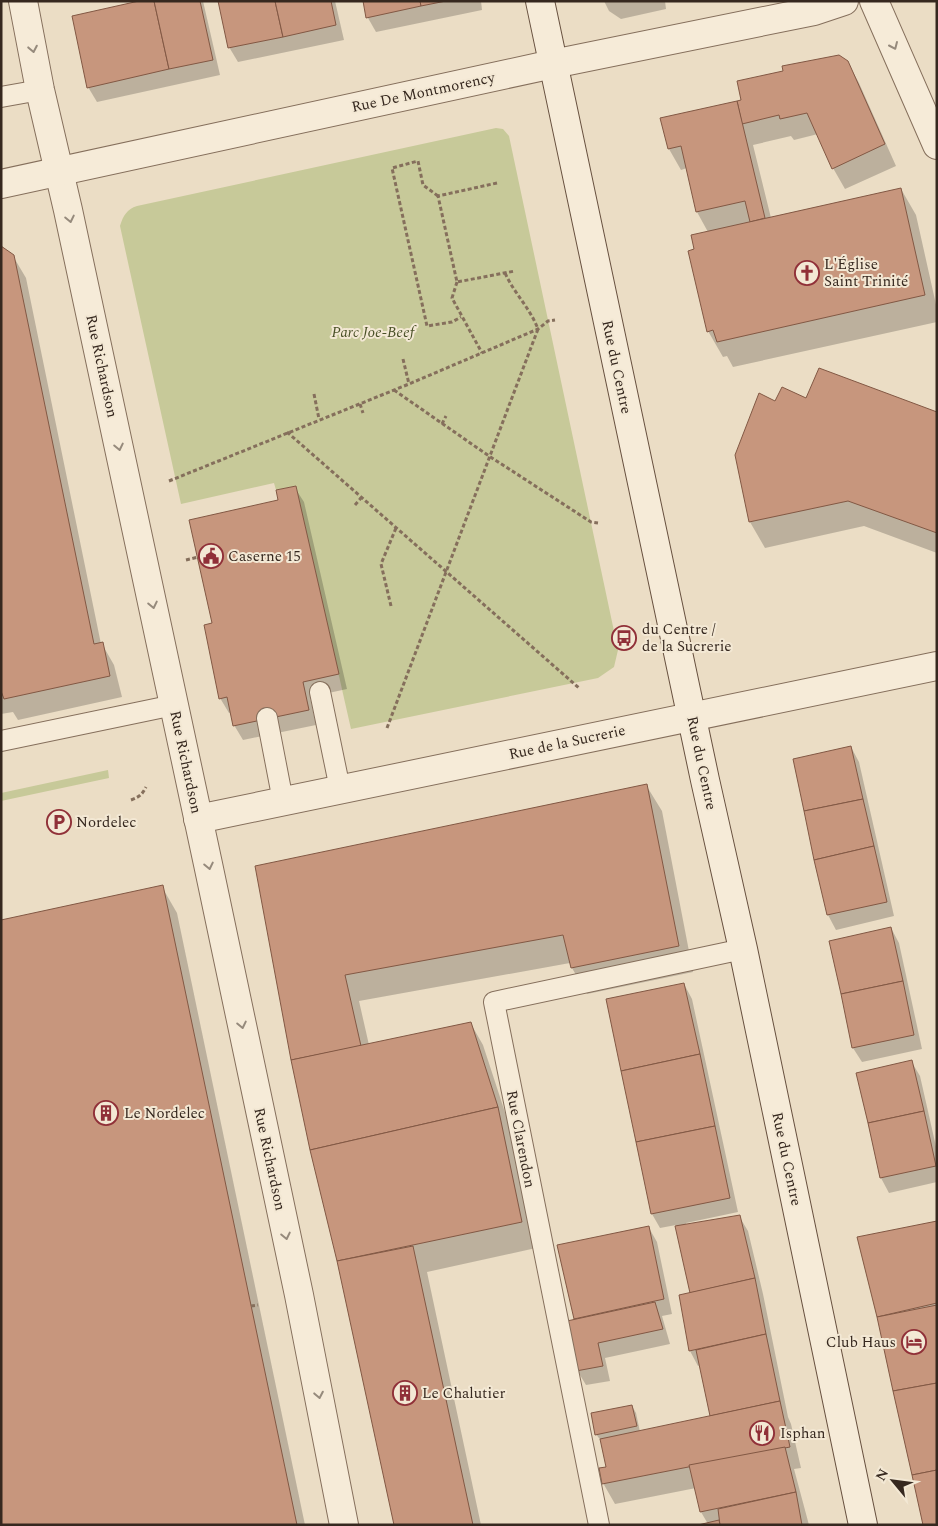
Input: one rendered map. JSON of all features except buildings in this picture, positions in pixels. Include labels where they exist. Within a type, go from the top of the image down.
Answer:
[{"type":"street","name":"Rue Richardson","points":[[23,1],[40,90],[174,705],[301,1305],[344,1525]]},
{"type":"street","name":"Rue du Centre","points":[[540,1],[705,780],[743,949],[863,1525]]},
{"type":"street","name":"Rue De Montmorency","points":[[1,184],[553,64],[814,11],[844,1]]},
{"type":"street","points":[[874,1],[937,145]]},
{"type":"street","name":"Rue de la Sucrerie","points":[[198,819],[937,666]]},
{"type":"lane","points":[[1,97],[40,90]]},
{"type":"lane","points":[[320,692],[340,789]]},
{"type":"lane","points":[[1,742],[174,705]]},
{"type":"lane","points":[[268,718],[283,801]]},
{"type":"lane","name":"Rue Clarendon","points":[[599,1525],[494,1002],[743,949]]},
{"type":"path","points":[[461,317],[452,322],[427,326],[392,168],[418,161],[423,185],[438,196],[457,282],[452,298],[482,353]]},
{"type":"path","points":[[438,196],[497,183]]},
{"type":"path","points":[[457,282],[516,271]]},
{"type":"path","points":[[387,728],[538,329],[534,317],[510,285],[505,273]]},
{"type":"path","points":[[169,481],[409,384],[538,329],[548,321],[555,320]]},
{"type":"path","points":[[403,359],[409,384]]},
{"type":"path","points":[[393,390],[590,522],[598,523]]},
{"type":"path","points":[[314,394],[319,419]]},
{"type":"path","points":[[360,404],[364,413]]},
{"type":"path","points":[[442,424],[446,416]]},
{"type":"path","points":[[287,432],[579,688]]},
{"type":"path","points":[[355,505],[361,498]]},
{"type":"path","points":[[391,606],[381,564],[396,528]]},
{"type":"path","points":[[186,560],[198,557]]},
{"type":"path","points":[[131,800],[143,794],[146,787]]},
{"type":"path","points":[[251,1306],[258,1305]]},
{"type":"green space","name":"Parc Joe-Beef","points":[[496,128],[503,129],[509,136],[618,650],[614,667],[598,678],[351,729],[296,486],[276,490],[274,483],[181,504],[120,226],[126,213],[137,206]]},
{"type":"green space","points":[[108,770],[109,778],[1,801],[1,793]]},
{"type":"place","name":"L'Église Saint Trinité","points":[[807,273]]},
{"type":"place","name":"Caserne 15","points":[[211,556]]},
{"type":"place","name":"du Centre / de la Sucrerie","points":[[624,638]]},
{"type":"place","name":"Nordelec","points":[[59,822]]},
{"type":"place","name":"Le Nordelec","points":[[106,1113]]},
{"type":"place","name":"Club Haus","points":[[914,1342]]},
{"type":"place","name":"Le Chalutier","points":[[405,1393]]},
{"type":"place","name":"Isphan","points":[[762,1433]]}]
